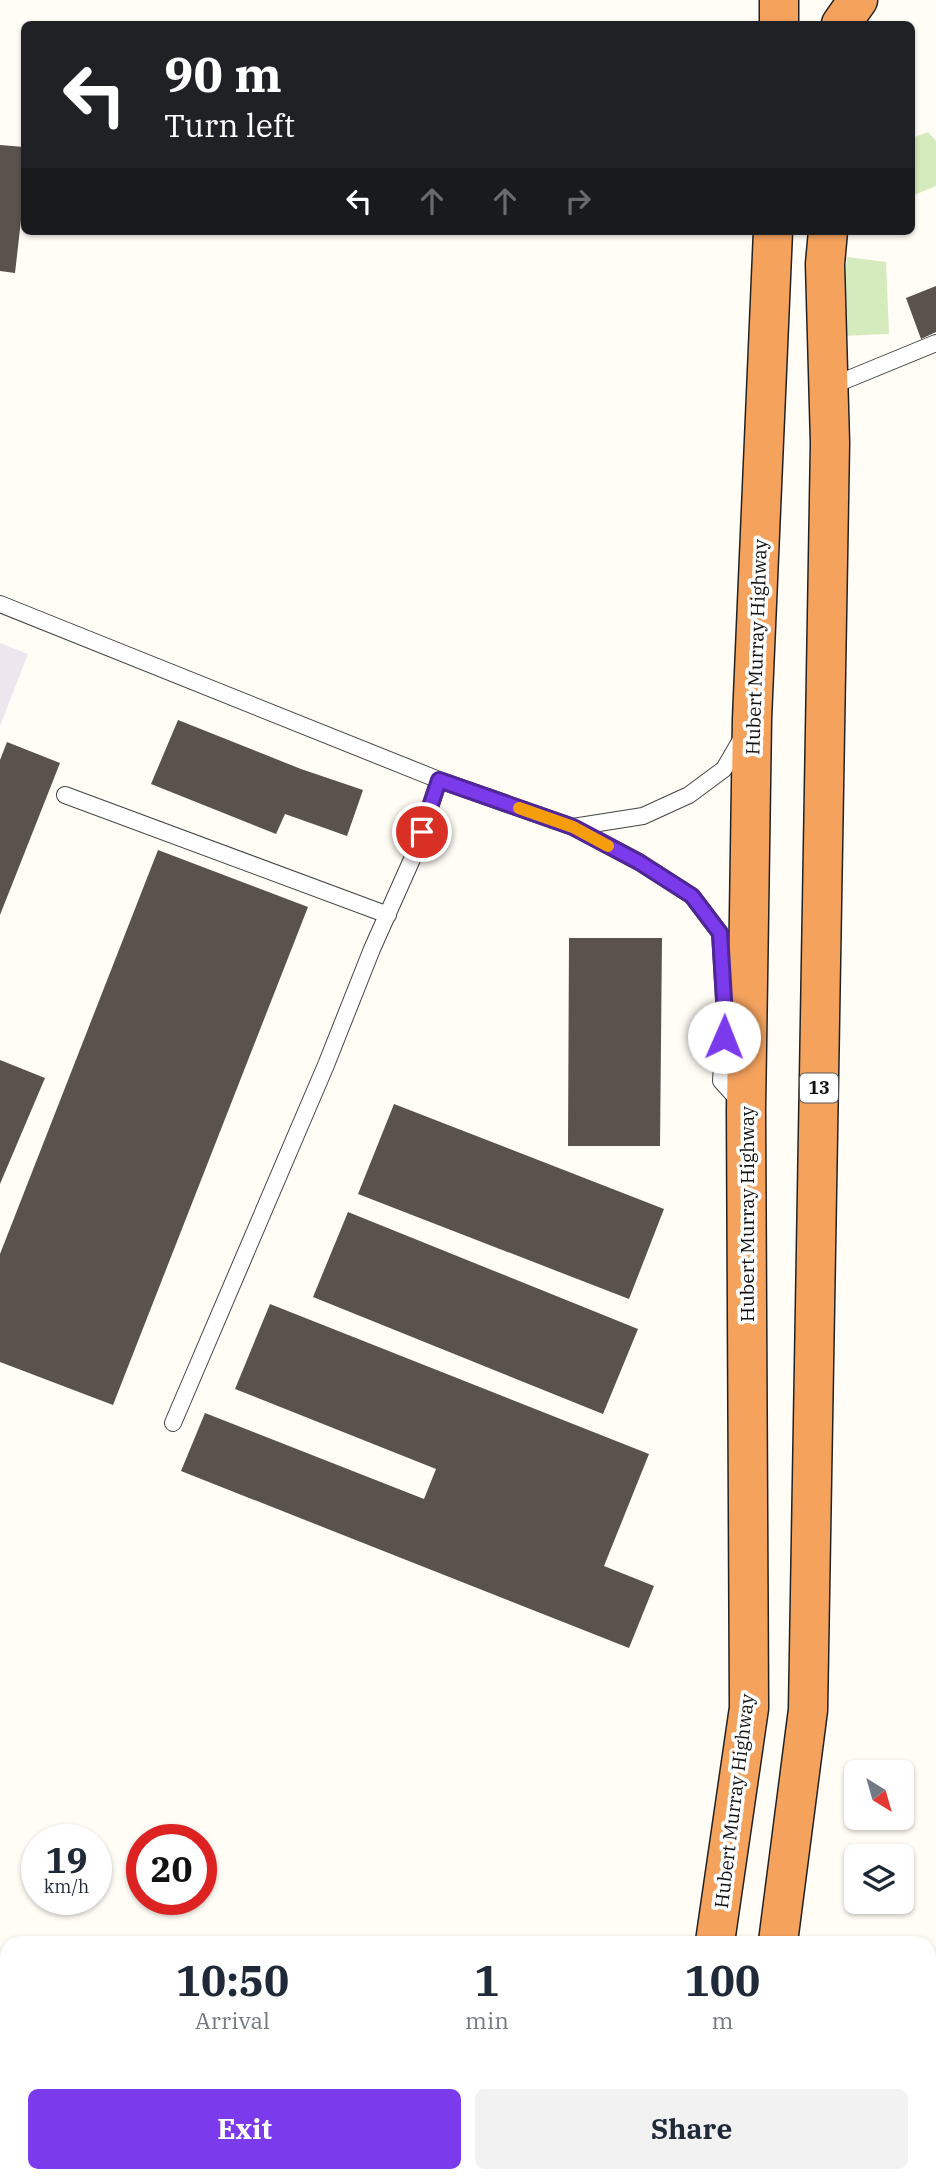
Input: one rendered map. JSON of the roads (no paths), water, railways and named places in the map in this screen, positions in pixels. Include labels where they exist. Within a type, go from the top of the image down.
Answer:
[{"type":"highway","points":[[779,0],[779,21]]},
{"type":"highway","points":[[843,21],[858,0]]},
{"type":"highway","name":"Hubert Murray Highway","points":[[716,1936],[749,1709],[746,1110],[752,719],[773,235]]},
{"type":"highway","name":"13","points":[[779,1936],[808,1710],[830,443],[825,264],[828,235]]},
{"type":"lane","points":[[829,387],[936,343]]},
{"type":"lane","points":[[0,604],[439,780],[573,827],[639,862],[692,896],[720,933],[725,1016],[721,1081],[746,1110]]},
{"type":"lane","points":[[573,827],[643,816],[689,795],[724,769],[752,719]]},
{"type":"lane","points":[[173,1423],[413,857],[439,780]]},
{"type":"lane","points":[[65,794],[388,915]]}]
